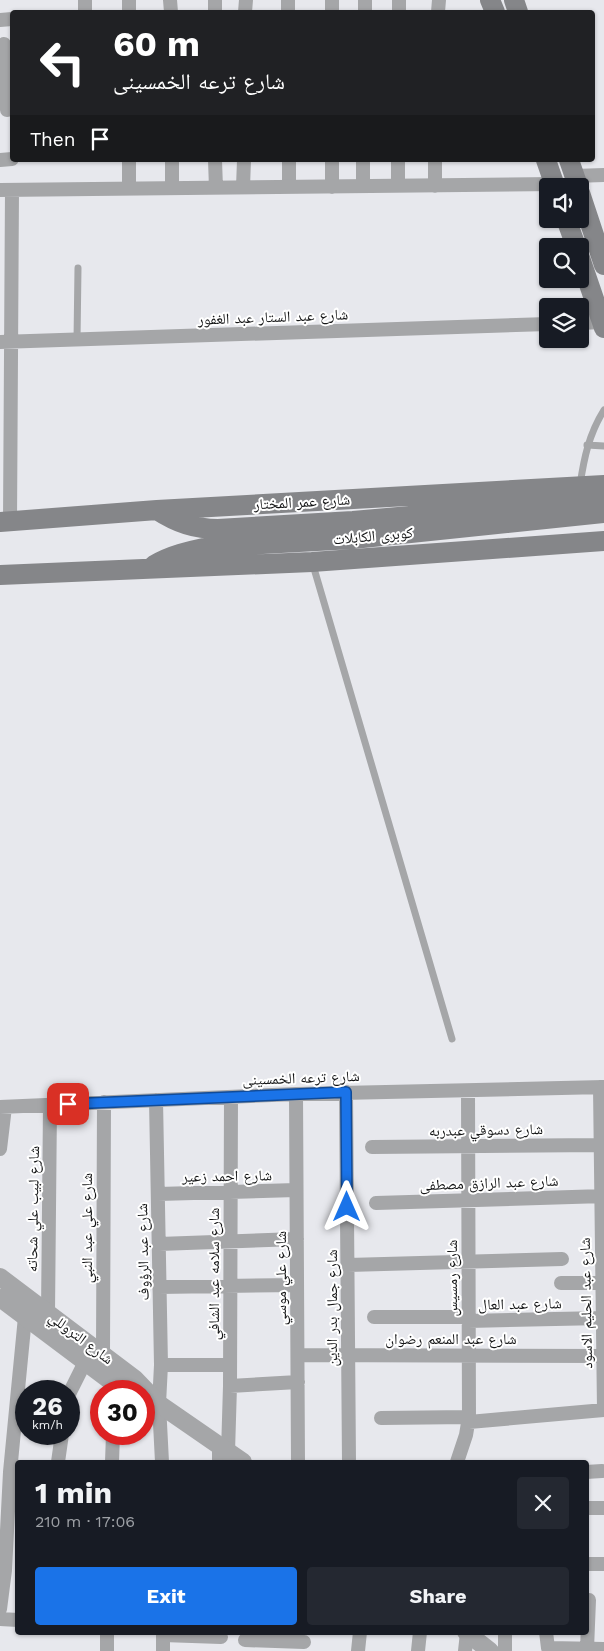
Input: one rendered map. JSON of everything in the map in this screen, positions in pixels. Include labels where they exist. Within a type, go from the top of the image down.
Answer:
[{"type":"main road","points":[[547,162],[552,178]]},
{"type":"main road","points":[[589,221],[604,265]]},
{"type":"main road","points":[[589,284],[603,325]]},
{"type":"main road","name":"شارع عمر المختار","points":[[3,524],[157,510],[604,485]]},
{"type":"main road","name":"كوبرى الكابلات","points":[[157,510],[176,522],[197,528],[218,529],[353,521],[604,498]]},
{"type":"main road","name":"كوبرى الكابلات","points":[[146,569],[165,558],[208,547],[353,539],[604,513]]},
{"type":"main road","points":[[0,575],[312,562],[604,541]]},
{"type":"street","points":[[4,44],[6,110]]},
{"type":"street","points":[[129,162],[129,188]]},
{"type":"street","points":[[172,162],[172,188]]},
{"type":"street","points":[[216,162],[216,188]]},
{"type":"street","points":[[243,188],[244,162]]},
{"type":"street","points":[[289,162],[289,187]]},
{"type":"street","points":[[332,162],[332,187]]},
{"type":"street","points":[[363,162],[363,186]]},
{"type":"street","points":[[398,162],[398,185]]},
{"type":"street","points":[[435,162],[435,186]]},
{"type":"street","points":[[582,178],[604,175]]},
{"type":"street","points":[[3,524],[6,190],[539,185]]},
{"type":"street","name":"شارع عبد الستار عبد الغفور","points":[[5,342],[539,324]]},
{"type":"street","points":[[589,324],[603,325]]},
{"type":"street","name":"شارع ترعه الخمسينى","points":[[2,1107],[346,1092],[602,1087]]},
{"type":"street","name":"شارع عبد الحليم الاسود","points":[[602,1087],[600,1145],[604,1410]]},
{"type":"street","name":"شارع رمسيس","points":[[458,1460],[469,1420],[468,1091]]},
{"type":"street","name":"شارع جمال بدر الدين","points":[[346,1092],[349,1460]]},
{"type":"street","name":"شارع علي موسي","points":[[296,1094],[298,1460]]},
{"type":"street","name":"شارع سلامه عبد الشافي","points":[[222,1453],[230,1386],[231,1097]]},
{"type":"street","name":"شارع عبد الرؤوف","points":[[155,1387],[161,1365],[156,1100]]},
{"type":"street","name":"شارع علي عبد النبي","points":[[103,1354],[104,1102]]},
{"type":"street","name":"شارع لبيب علي شحاته","points":[[48,1313],[50,1105]]},
{"type":"street","points":[[0,1149],[2,1107]]},
{"type":"street","name":"شارع دسوقي عبدربه","points":[[372,1147],[600,1145]]},
{"type":"street","name":"شارع احمد زعير","points":[[158,1194],[296,1190]]},
{"type":"street","name":"شارع عبد الرازق مصطفى","points":[[376,1203],[602,1196]]},
{"type":"street","points":[[159,1244],[297,1239]]},
{"type":"street","points":[[348,1264],[562,1259]]},
{"type":"street","name":"شارع التروللي","points":[[0,1276],[136,1380]]},
{"type":"street","points":[[561,1283],[603,1289]]},
{"type":"street","points":[[159,1287],[297,1286]]},
{"type":"street","name":"شارع التروللي","points":[[0,1298],[109,1380]]},
{"type":"street","points":[[0,1609],[11,1570],[8,1526],[14,1472],[25,1317]]},
{"type":"street","name":"شارع عبد العال","points":[[374,1317],[468,1319],[602,1318]]},
{"type":"street","name":"شارع عبد المنعم رضوان","points":[[298,1355],[603,1356]]},
{"type":"street","points":[[76,1380],[85,1362]]},
{"type":"street","points":[[161,1365],[230,1365]]},
{"type":"street","points":[[230,1386],[298,1382]]},
{"type":"street","name":"شارع التروللي","points":[[155,1405],[222,1453],[239,1460]]},
{"type":"street","points":[[381,1418],[469,1420],[604,1410]]},
{"type":"street","name":"شارع عبد الرؤوف","points":[[155,1424],[162,1460]]},
{"type":"street","points":[[58,1460],[60,1445]]},
{"type":"street","points":[[112,1460],[113,1445]]},
{"type":"street","points":[[589,1472],[602,1472]]},
{"type":"street","points":[[589,1508],[604,1508]]},
{"type":"street","points":[[589,1564],[604,1564]]},
{"type":"street","points":[[0,1619],[15,1620]]},
{"type":"street","points":[[107,1651],[108,1635]]},
{"type":"street","points":[[163,1635],[163,1651]]},
{"type":"street","points":[[182,1635],[221,1637]]},
{"type":"street","points":[[358,1651],[360,1635]]},
{"type":"street","points":[[418,1651],[420,1635]]},
{"type":"street","points":[[465,1651],[467,1635]]},
{"type":"street","points":[[470,1635],[490,1651]]},
{"type":"street","points":[[505,1635],[505,1651]]},
{"type":"street","points":[[546,1635],[548,1648],[570,1650],[604,1649]]},
{"type":"street","points":[[587,1649],[588,1635]]},
{"type":"street","points":[[245,1641],[304,1642]]},
{"type":"lane","points":[[77,340],[78,268]]},
{"type":"lane","points":[[580,487],[587,445],[596,423],[604,410]]},
{"type":"lane","points":[[587,445],[604,446]]},
{"type":"lane","points":[[312,562],[452,1039]]},
{"type":"route","points":[[68,1104],[346,1092],[347,1207]]}]
